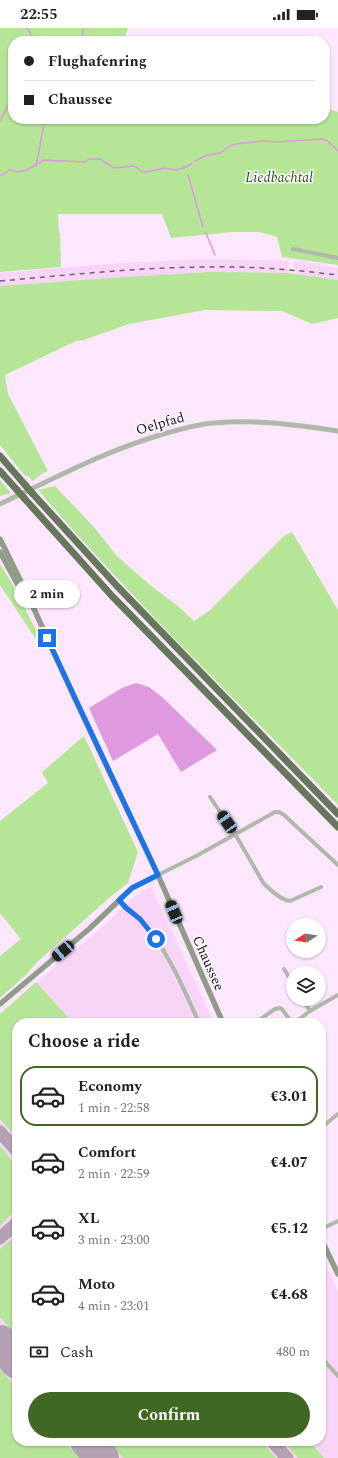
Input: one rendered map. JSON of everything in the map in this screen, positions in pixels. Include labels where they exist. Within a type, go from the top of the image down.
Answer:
[{"type":"highway","points":[[0,456],[116,586],[338,814]]},
{"type":"highway","points":[[0,471],[118,601],[338,827]]},
{"type":"main road","name":"Chaussee","points":[[0,539],[158,875],[221,1018]]},
{"type":"main road","name":"Chaussee","points":[[0,552],[53,652]]},
{"type":"main road","points":[[0,1004],[89,929],[132,888],[158,875]]},
{"type":"main road","points":[[326,1249],[338,1274]]},
{"type":"street","points":[[293,249],[338,258]]},
{"type":"street","name":"Oelpfad","points":[[0,504],[140,440],[187,428],[235,421],[338,430]]},
{"type":"street","points":[[210,797],[235,834],[264,884],[284,900],[290,901],[321,887]]},
{"type":"street","points":[[158,875],[198,855],[275,812],[284,814],[338,865]]},
{"type":"street","points":[[119,900],[126,908],[140,919],[167,955],[197,1018]]},
{"type":"street","points":[[300,1018],[338,995]]},
{"type":"street","points":[[307,1006],[310,1011]]},
{"type":"street","points":[[262,1018],[275,1009],[280,1008],[289,1018]]},
{"type":"street","points":[[326,1124],[338,1114]]},
{"type":"street","points":[[326,1227],[338,1220]]},
{"type":"street","points":[[326,1363],[338,1376]]},
{"type":"shaded area","points":[[207,259],[289,261],[288,273],[209,272],[0,286],[0,273],[120,263]]},
{"type":"shaded area","points":[[294,261],[338,268],[338,280],[317,278],[293,273]]},
{"type":"shaded area","points":[[136,683],[149,687],[163,698],[217,750],[181,772],[158,734],[113,761],[89,708],[122,688]]},
{"type":"shaded area","points":[[149,888],[152,888],[212,1018],[12,1018],[12,1446],[326,1446],[326,1266],[338,1292],[338,1458],[0,1458],[0,1014],[105,925],[132,898]]},
{"type":"green space","name":"Liedbachtal","points":[[0,28],[128,28],[126,36],[8,36],[8,124],[330,124],[330,109],[338,112],[338,265],[282,257],[277,237],[259,232],[234,232],[171,238],[162,214],[58,214],[61,267],[0,272]]},
{"type":"green space","points":[[209,272],[288,273],[338,280],[338,318],[312,324],[282,311],[205,310],[129,324],[84,340],[76,341],[5,375],[8,394],[48,471],[33,481],[28,476],[25,476],[0,445],[0,286]]},
{"type":"green space","points":[[0,480],[11,493],[0,496]]},
{"type":"green space","points":[[55,486],[93,526],[117,556],[194,621],[210,610],[284,536],[292,532],[338,610],[338,805],[185,650],[110,571],[38,490]]},
{"type":"green space","points":[[0,564],[13,585],[45,648],[43,650],[0,585]]},
{"type":"green space","points":[[84,736],[138,852],[128,883],[37,962],[27,974],[0,998],[0,956],[21,939],[0,913],[0,821],[48,783],[42,772]]},
{"type":"green space","points":[[36,982],[68,1018],[12,1018],[12,1132],[0,1119],[0,1014]]},
{"type":"green space","points":[[0,1146],[12,1161],[12,1213],[0,1226]]},
{"type":"green space","points":[[12,1239],[12,1331],[0,1317],[0,1249]]},
{"type":"green space","points":[[0,1369],[12,1382],[12,1446],[68,1446],[79,1458],[0,1458]]},
{"type":"green space","points":[[112,1446],[265,1446],[276,1458],[123,1458]]},
{"type":"green space","points":[[287,1446],[313,1446],[324,1458],[298,1458]]},
{"type":"waterway","points":[[27,28],[32,36]]},
{"type":"waterway","points":[[82,36],[84,28]]},
{"type":"waterway","points":[[0,121],[8,105]]},
{"type":"waterway","points":[[36,166],[44,124]]},
{"type":"waterway","points":[[195,161],[207,155],[220,153],[236,144],[262,141],[277,142],[322,139],[328,141],[338,151]]},
{"type":"waterway","points":[[0,175],[3,175],[9,170],[20,172],[27,170],[44,160],[85,162],[89,159],[100,159],[114,168],[134,166],[143,172],[164,168],[176,170],[191,164]]},
{"type":"waterway","points":[[188,175],[203,227]]},
{"type":"waterway","points":[[206,233],[215,255]]},
{"type":"taxiway","points":[[0,1132],[12,1145]]},
{"type":"taxiway","points":[[0,1238],[12,1227]]},
{"type":"taxiway","points":[[276,1446],[287,1458]]},
{"type":"runway","points":[[0,1342],[12,1356]]},
{"type":"runway","points":[[91,1446],[102,1458]]},
{"type":"railway","points":[[0,281],[184,267],[258,268],[338,275]]},
{"type":"route","points":[[47,638],[126,810],[158,875],[132,888],[119,900],[126,908],[140,919],[156,939]]}]
